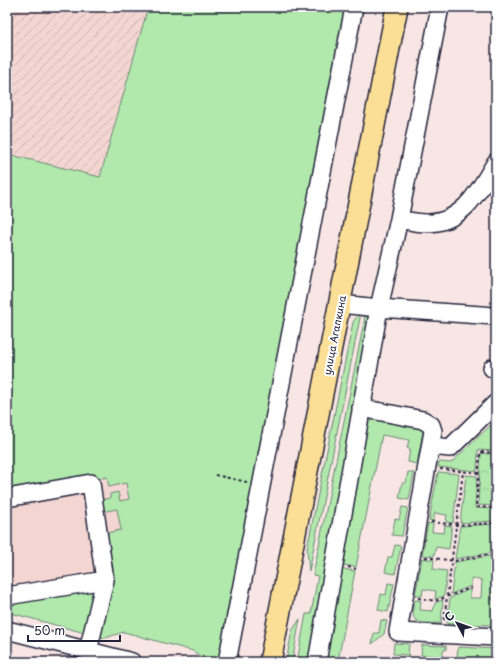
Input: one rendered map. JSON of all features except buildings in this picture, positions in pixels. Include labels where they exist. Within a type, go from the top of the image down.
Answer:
[{"type":"main road","name":"улица Агапкина","points":[[270,662],[397,7]]},
{"type":"street","points":[[228,662],[354,7]]},
{"type":"street","points":[[317,662],[379,308],[399,219],[440,7]]},
{"type":"street","points":[[399,219],[428,223],[447,220],[454,216],[469,204],[496,162]]},
{"type":"street","points":[[340,304],[496,316]]},
{"type":"street","points":[[431,446],[450,448],[496,403]]},
{"type":"street","points":[[361,408],[426,421],[431,425],[433,431],[398,632],[496,637]]},
{"type":"street","points":[[7,498],[91,483],[105,580],[88,651]]},
{"type":"street","points":[[7,596],[105,580]]},
{"type":"street","points":[[7,630],[132,662]]},
{"type":"path","points":[[496,453],[480,452],[476,507],[496,508]]},
{"type":"path","points":[[438,469],[478,474]]},
{"type":"path","points":[[444,623],[463,472]]},
{"type":"path","points":[[215,475],[261,485]]},
{"type":"path","points":[[428,522],[456,524],[496,522]]},
{"type":"path","points":[[422,557],[455,561],[496,553]]},
{"type":"path","points":[[496,558],[494,599],[496,599]]},
{"type":"path","points":[[415,598],[435,601],[471,588]]},
{"type":"shaded area","points":[[7,7],[148,7],[100,178],[7,154]]},
{"type":"shaded area","points":[[143,468],[97,636],[7,612],[7,493]]},
{"type":"green space","points":[[148,7],[345,7],[222,662],[209,662],[193,651],[124,632],[105,638],[95,636],[101,534],[121,530],[117,509],[101,512],[101,500],[110,498],[110,494],[118,492],[120,501],[129,499],[126,483],[109,487],[107,477],[7,494],[7,154],[100,177]]},
{"type":"green space","points":[[366,312],[370,313],[310,662],[297,662],[306,614],[311,614],[318,576],[313,575]]},
{"type":"green space","points":[[361,313],[309,571],[307,549],[353,322]]},
{"type":"green space","points":[[375,419],[418,426],[423,429],[417,464],[408,462],[410,449],[407,448],[409,440],[382,435],[356,567],[343,565],[367,426],[371,420]]},
{"type":"green space","points":[[496,420],[496,451],[478,450],[477,471],[438,467],[439,462],[451,463]]},
{"type":"green space","points":[[481,453],[496,454],[496,506],[478,505]]},
{"type":"green space","points":[[408,472],[414,473],[409,500],[399,498],[402,483],[406,483]]},
{"type":"green space","points":[[438,472],[459,474],[453,523],[446,522],[447,515],[435,513],[433,521],[429,520]]},
{"type":"green space","points":[[466,475],[477,476],[475,508],[496,509],[496,521],[460,523]]},
{"type":"green space","points":[[402,507],[408,508],[402,536],[392,535],[395,519],[399,520]]},
{"type":"green space","points":[[428,523],[433,524],[432,532],[444,533],[445,525],[452,526],[449,549],[436,547],[434,556],[422,555]]},
{"type":"green space","points":[[496,524],[495,552],[455,559],[460,526]]},
{"type":"green space","points":[[395,545],[401,546],[395,574],[385,572],[388,557],[392,557]]},
{"type":"green space","points":[[494,555],[492,600],[496,600],[496,625],[447,624],[450,598],[470,589],[470,598],[481,598],[482,580],[471,579],[471,586],[451,594],[455,562]]},
{"type":"green space","points":[[422,558],[434,560],[433,569],[447,571],[444,596],[435,599],[436,591],[423,589],[422,596],[415,596]]},
{"type":"green space","points":[[342,569],[355,571],[338,661],[341,662],[326,662]]},
{"type":"green space","points":[[388,583],[394,584],[388,612],[378,610],[381,594],[386,595]]},
{"type":"green space","points":[[92,590],[94,594],[85,633],[7,612],[7,599]]},
{"type":"green space","points":[[415,600],[421,601],[420,610],[433,611],[435,603],[443,600],[441,623],[424,623],[416,620],[413,611]]},
{"type":"green space","points":[[300,619],[292,662],[286,662],[292,631]]},
{"type":"green space","points":[[381,620],[387,621],[384,634],[372,644],[374,633],[379,633]]},
{"type":"green space","points":[[394,643],[409,644],[408,655],[393,654]]},
{"type":"green space","points":[[422,645],[446,646],[446,650],[443,650],[443,657],[421,655]]},
{"type":"green space","points":[[458,647],[496,649],[496,662],[470,662],[470,658],[457,658]]}]
